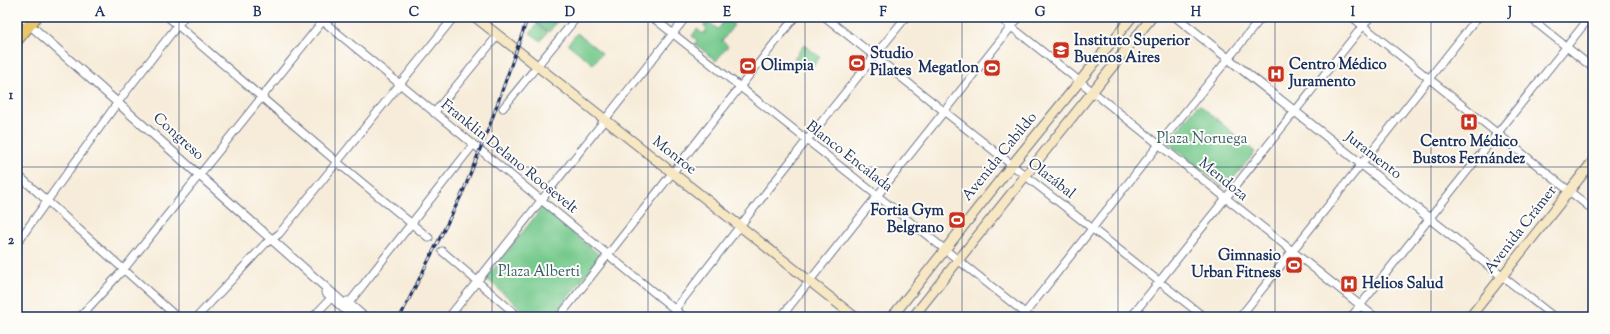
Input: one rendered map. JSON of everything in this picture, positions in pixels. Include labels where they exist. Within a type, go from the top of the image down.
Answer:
[{"type":"main road","name":"Monroe","points":[[475,17],[855,317]]},
{"type":"main road","name":"Avenida Cabildo","points":[[892,317],[1012,165],[1132,17]]},
{"type":"main road","name":"Avenida Cabildo","points":[[913,317],[1152,17]]},
{"type":"main road","points":[[17,40],[33,21]]},
{"type":"main road","name":"Avenida Crámer","points":[[1470,317],[1593,161]]},
{"type":"street","points":[[21,17],[33,21]]},
{"type":"street","points":[[168,17],[337,162],[429,238]]},
{"type":"street","points":[[17,242],[118,102],[184,17]]},
{"type":"street","points":[[197,317],[265,244],[279,234],[454,17]]},
{"type":"street","points":[[503,108],[577,17]]},
{"type":"street","name":"Blanco Encalada","points":[[652,17],[958,259],[1026,316]]},
{"type":"street","points":[[448,317],[686,17]]},
{"type":"street","points":[[559,317],[795,17]]},
{"type":"street","name":"Olazábal","points":[[825,17],[1204,317]]},
{"type":"street","points":[[669,317],[807,140],[906,17]]},
{"type":"street","name":"Mendoza","points":[[999,17],[1375,317]]},
{"type":"street","points":[[781,317],[1019,17]]},
{"type":"street","name":"Juramento","points":[[1176,17],[1228,60],[1554,317]]},
{"type":"street","points":[[1026,316],[1092,228],[1262,17]]},
{"type":"street","points":[[1352,17],[1593,210]]},
{"type":"street","points":[[1131,317],[1370,17]]},
{"type":"street","points":[[1240,317],[1478,17]]},
{"type":"street","points":[[1529,17],[1593,68]]},
{"type":"street","points":[[1351,317],[1590,17]]},
{"type":"street","points":[[80,317],[124,269],[262,97],[322,18]]},
{"type":"street","name":"Franklin Delano Roosevelt","points":[[322,18],[434,114],[684,317]]},
{"type":"street","name":"Congreso","points":[[33,21],[118,102],[359,317]]},
{"type":"street","points":[[434,114],[498,35]]},
{"type":"street","points":[[349,303],[473,145]]},
{"type":"street","points":[[17,174],[177,317]]},
{"type":"street","points":[[442,251],[519,317]]},
{"type":"street","name":"Congreso","points":[[307,270],[318,276],[365,317]]},
{"type":"street","name":"Congreso","points":[[307,270],[314,281],[352,317]]},
{"type":"street","points":[[313,317],[331,298]]},
{"type":"green space","points":[[535,17],[560,17],[549,32],[533,20]]},
{"type":"green space","points":[[726,19],[734,25],[722,41],[728,46],[716,61],[695,44],[697,40],[692,36],[697,29],[703,34],[707,29],[704,26],[707,21],[718,29]]},
{"type":"green space","points":[[537,24],[547,32],[541,41],[530,33]]},
{"type":"green space","points":[[577,33],[602,53],[593,64],[568,44]]},
{"type":"green space","points":[[804,45],[820,57],[810,70],[794,58]]},
{"type":"green space","name":"Plaza Noruega","points":[[1199,104],[1255,152],[1227,186],[1222,186],[1167,142]]},
{"type":"green space","name":"Plaza Alberti","points":[[542,208],[601,256],[552,317],[530,317],[486,278]]},
{"type":"railway","points":[[400,317],[463,192],[491,122],[528,17]]},
{"type":"place","name":"Instituto Superior Buenos Aires","points":[[1061,50]]},
{"type":"place","name":"Studio Pilates","points":[[857,63]]},
{"type":"place","name":"Olimpia","points":[[748,66]]},
{"type":"place","name":"Megatlon","points":[[992,68]]},
{"type":"place","name":"Centro Médico Juramento","points":[[1276,74]]},
{"type":"place","name":"Centro Médico Bustos Fernández","points":[[1469,122]]},
{"type":"place","name":"Fortia Gym Belgrano","points":[[957,220]]},
{"type":"place","name":"Gimnasio Urban Fitness","points":[[1294,265]]},
{"type":"place","name":"Helios Salud","points":[[1349,284]]}]
